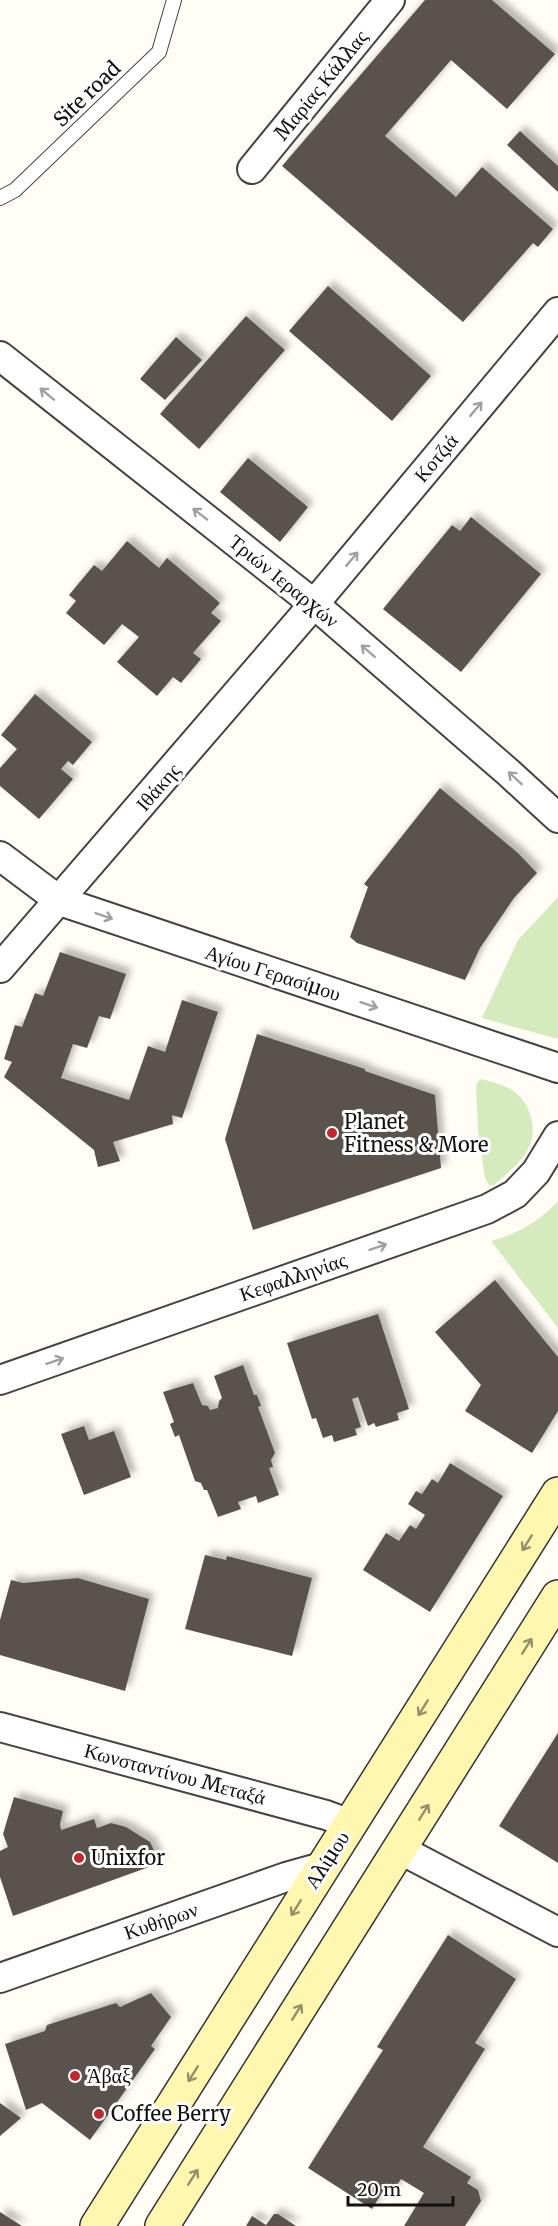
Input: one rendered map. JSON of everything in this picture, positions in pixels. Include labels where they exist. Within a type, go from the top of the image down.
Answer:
[{"type":"main road","name":"Αλίμου","points":[[97,2226],[558,1494]]},
{"type":"main road","points":[[162,2226],[558,1597]]},
{"type":"street","name":"Μαρίας Κάλλας","points":[[252,169],[390,0]]},
{"type":"street","name":"Κοτζιά","points":[[314,604],[558,312]]},
{"type":"street","name":"Τριών Ιεραρχών","points":[[0,356],[314,604],[558,818]]},
{"type":"street","name":"Ιθάκης","points":[[0,968],[314,604]]},
{"type":"street","name":"Αγίου Γερασίμου","points":[[0,856],[60,901],[558,1068]]},
{"type":"street","name":"Κεφαλληνίας","points":[[0,1380],[487,1209],[515,1194],[522,1187],[536,1172],[558,1136]]},
{"type":"street","name":"Κωνσταντίνου Μεταξά","points":[[0,1727],[326,1815],[350,1824]]},
{"type":"street","points":[[400,1850],[558,1932]]},
{"type":"street","name":"Κυθήρων","points":[[0,1978],[286,1876],[322,1867]]},
{"type":"lane","name":"Site road","points":[[0,198],[15,190],[159,52],[174,0]]},
{"type":"green space","points":[[558,897],[558,1039],[482,1018],[518,940]]},
{"type":"green space","points":[[480,1079],[507,1087],[515,1092],[525,1103],[531,1117],[532,1140],[526,1152],[514,1168],[494,1185],[489,1185],[485,1178],[478,1130],[476,1085]]},
{"type":"green space","points":[[558,1201],[558,1328],[491,1241],[527,1226]]},
{"type":"building","points":[[425,0],[492,0],[555,54],[507,109],[451,60],[385,136],[456,197],[482,167],[553,229],[538,247],[533,243],[463,322],[282,166]]},
{"type":"building","points":[[520,131],[558,166],[558,192],[507,145]]},
{"type":"building","points":[[328,286],[431,376],[392,421],[289,331]]},
{"type":"building","points":[[246,316],[285,350],[199,449],[160,414]]},
{"type":"building","points":[[176,337],[202,360],[165,400],[140,379]]},
{"type":"building","points":[[248,458],[308,507],[280,542],[220,492]]},
{"type":"building","points":[[471,517],[541,574],[461,672],[383,609],[452,525],[460,531]]},
{"type":"building","points":[[127,541],[159,568],[167,558],[220,603],[211,613],[221,621],[193,653],[201,659],[181,683],[173,677],[157,696],[117,662],[139,637],[122,624],[104,645],[66,613],[76,601],[69,595],[94,565],[102,571]]},
{"type":"building","points":[[35,694],[92,742],[73,765],[68,761],[61,769],[73,779],[39,819],[0,786],[0,768],[17,749],[1,735]]},
{"type":"building","points":[[440,788],[518,853],[537,873],[514,898],[480,948],[465,980],[357,943],[350,937],[368,887],[364,884]]},
{"type":"building","points":[[60,952],[126,974],[110,1019],[99,1016],[87,1048],[73,1044],[61,1078],[129,1100],[148,1046],[165,1052],[182,1000],[218,1012],[182,1118],[172,1115],[173,1124],[113,1142],[120,1161],[98,1167],[94,1150],[4,1077],[12,1062],[4,1059],[15,1025],[22,1027],[35,993],[43,996]]},
{"type":"building","points":[[257,1034],[365,1069],[365,1071],[435,1095],[441,1168],[253,1230],[225,1139]]},
{"type":"building","points":[[495,1280],[558,1357],[558,1411],[532,1453],[465,1411],[481,1385],[435,1332]]},
{"type":"building","points":[[378,1314],[409,1409],[397,1413],[399,1420],[376,1427],[374,1423],[368,1426],[358,1397],[352,1399],[361,1427],[355,1429],[357,1435],[334,1442],[332,1435],[323,1438],[316,1418],[312,1419],[287,1343]]},
{"type":"building","points":[[243,1365],[254,1395],[257,1395],[261,1406],[258,1407],[275,1453],[271,1460],[273,1467],[269,1468],[279,1495],[258,1503],[256,1496],[238,1502],[241,1509],[218,1517],[207,1490],[204,1490],[201,1483],[195,1481],[179,1435],[175,1437],[170,1424],[174,1422],[163,1392],[193,1383],[202,1405],[208,1406],[210,1410],[218,1408],[222,1398],[214,1376]]},
{"type":"building","points":[[84,1426],[89,1440],[114,1431],[131,1477],[84,1495],[61,1434]]},
{"type":"building","points":[[450,1463],[503,1496],[430,1612],[363,1570],[386,1533],[399,1541],[410,1525],[416,1529],[425,1515],[408,1504],[416,1491],[422,1494],[432,1479],[438,1483]]},
{"type":"building","points":[[205,1555],[226,1560],[227,1556],[312,1578],[292,1656],[185,1629]]},
{"type":"building","points":[[78,1578],[149,1599],[125,1691],[0,1655],[0,1620],[11,1580],[23,1583]]},
{"type":"building","points":[[558,1733],[558,1863],[499,1826]]},
{"type":"building","name":"Unixfor","points":[[14,1797],[63,1811],[61,1830],[94,1819],[97,1828],[111,1823],[126,1827],[150,1842],[160,1863],[13,1916],[0,1877],[0,1851],[8,1847],[3,1834]]},
{"type":"building","points":[[448,1935],[516,1979],[475,2043],[485,2049],[423,2147],[471,2177],[467,2183],[478,2190],[481,2201],[465,2226],[404,2226],[424,2193],[401,2179],[390,2196],[383,2191],[372,2209],[308,2168],[383,2050],[377,2047]]},
{"type":"building","name":"Άβαξ","points":[[151,1993],[171,2017],[151,2046],[155,2049],[90,2140],[42,2103],[26,2110],[5,2044],[45,2031],[47,2025],[116,2003],[120,2007]]},
{"type":"building","points":[[0,2103],[21,2118],[0,2136]]},
{"type":"building","points":[[0,2212],[22,2226],[0,2226]]},
{"type":"building","points":[[274,2214],[278,2214],[296,2226],[246,2226],[252,2216],[266,2225]]},
{"type":"place","name":"Planet Fitness & More","points":[[332,1133]]},
{"type":"place","name":"Unixfor","points":[[79,1858]]},
{"type":"place","name":"Άβαξ","points":[[75,2076]]},
{"type":"place","name":"Coffee Berry","points":[[99,2114]]}]
